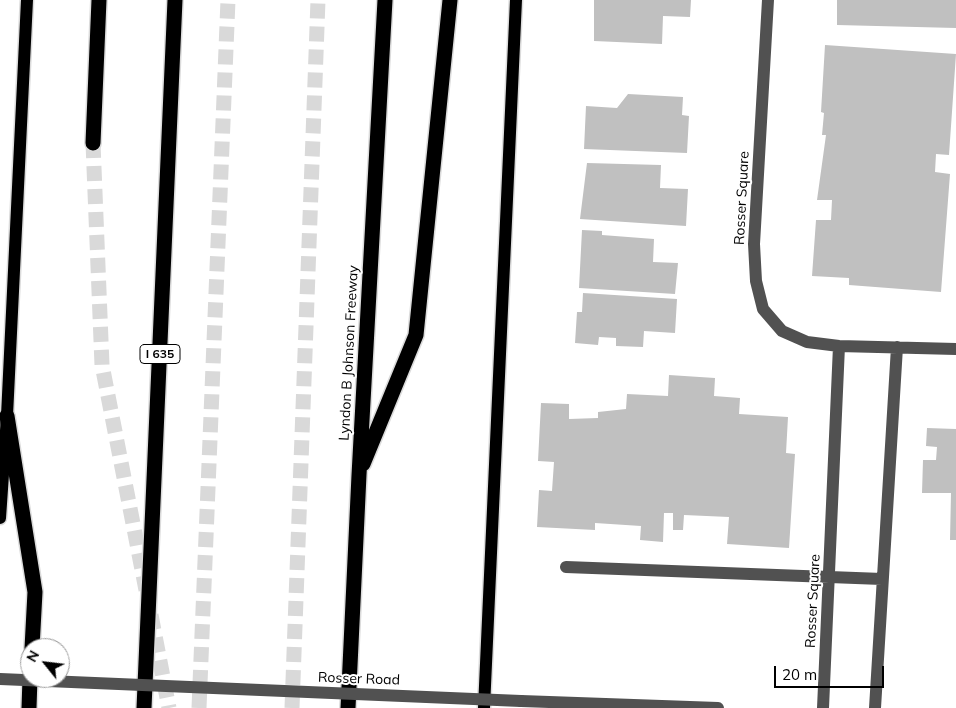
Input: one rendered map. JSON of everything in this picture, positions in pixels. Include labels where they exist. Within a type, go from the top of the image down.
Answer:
[{"type":"highway","points":[[93,143],[99,0]]},
{"type":"highway","name":"I 635","points":[[144,708],[175,0]]},
{"type":"highway","name":"Lyndon B Johnson Freeway","points":[[348,708],[385,0]]},
{"type":"highway","points":[[359,475],[416,335],[450,0]]},
{"type":"highway","points":[[7,416],[35,592],[33,638]]},
{"type":"highway","points":[[29,708],[30,688]]},
{"type":"main road","points":[[0,518],[7,416],[27,0]]},
{"type":"main road","points":[[484,708],[516,0]]},
{"type":"street","name":"Rosser Square","points":[[768,0],[754,244],[756,281],[764,309],[782,331],[806,342],[839,346],[956,349]]},
{"type":"street","name":"Rosser Square","points":[[823,708],[839,346]]},
{"type":"street","points":[[875,708],[897,348]]},
{"type":"street","points":[[566,567],[882,579]]},
{"type":"street","name":"Rosser Road","points":[[0,679],[529,704],[718,708]]},
{"type":"building","points":[[594,0],[691,0],[690,17],[663,16],[662,44],[594,41]]},
{"type":"building","points":[[837,0],[956,0],[956,28],[837,25]]},
{"type":"building","points":[[825,45],[956,54],[949,155],[936,154],[935,172],[950,174],[941,292],[849,285],[849,278],[812,276],[816,220],[831,220],[832,200],[817,200],[826,135],[822,135],[824,113],[821,112]]},
{"type":"building","points":[[628,94],[683,97],[682,115],[689,116],[687,153],[584,149],[586,106],[617,108]]},
{"type":"building","points":[[587,163],[661,165],[660,188],[688,189],[686,226],[580,219]]},
{"type":"building","points":[[582,230],[602,231],[602,235],[654,239],[653,262],[678,263],[675,294],[579,288]]},
{"type":"building","points":[[583,293],[677,299],[675,333],[644,331],[643,347],[616,346],[616,338],[599,337],[598,345],[575,343],[577,312],[582,312]]},
{"type":"building","points":[[669,375],[715,378],[714,396],[740,398],[739,414],[788,417],[786,453],[795,454],[789,548],[727,544],[729,517],[684,515],[683,530],[673,530],[673,513],[664,513],[663,542],[640,540],[641,526],[595,523],[595,530],[537,527],[539,490],[552,491],[554,462],[538,461],[541,403],[569,404],[569,419],[598,418],[598,412],[626,409],[627,394],[668,396]]},
{"type":"building","points":[[927,428],[956,429],[956,540],[950,540],[951,493],[922,493],[923,460],[936,460],[937,447],[926,446]]},
{"type":"tunnel","points":[[199,708],[228,0]]},
{"type":"tunnel","points":[[292,708],[318,0]]},
{"type":"tunnel","points":[[93,143],[102,365],[146,590]]},
{"type":"tunnel","points":[[151,615],[169,708]]}]
